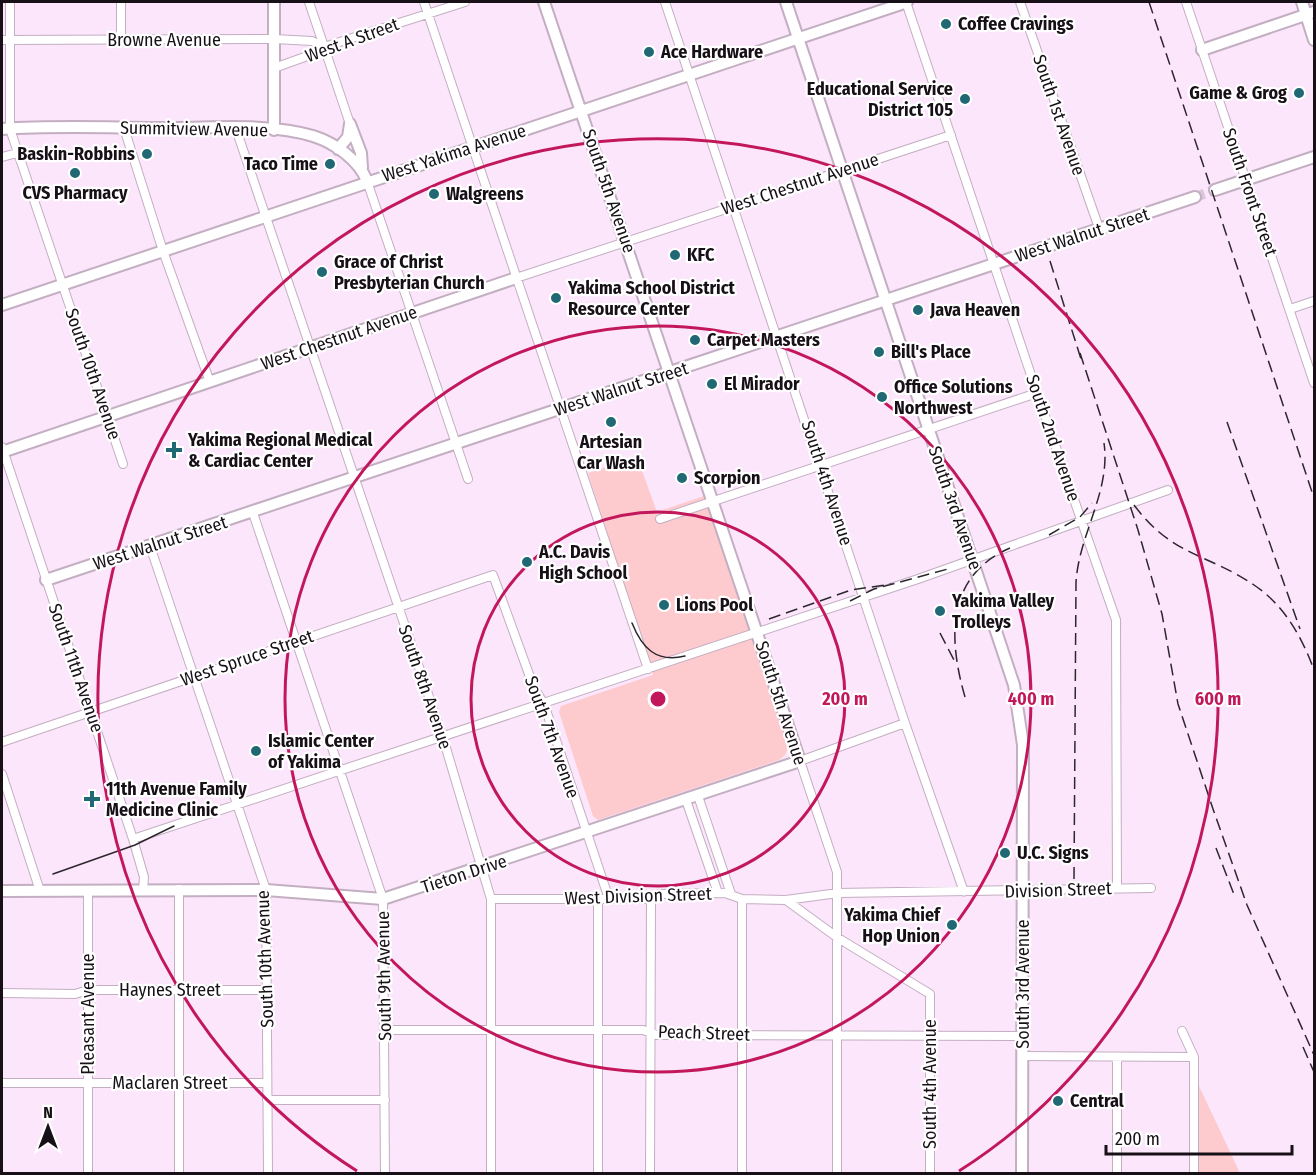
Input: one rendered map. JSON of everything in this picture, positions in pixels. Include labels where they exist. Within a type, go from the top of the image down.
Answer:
[{"type":"street","name":"South 10th Avenue","points":[[10,2],[6,40],[6,129],[17,153],[123,464]]},
{"type":"street","points":[[121,2],[121,40]]},
{"type":"street","points":[[274,2],[274,130]]},
{"type":"street","points":[[309,2],[362,153],[362,168]]},
{"type":"street","points":[[424,2],[648,669]]},
{"type":"street","name":"West A Street","points":[[274,68],[316,53],[324,46],[465,2]]},
{"type":"street","name":"South 5th Avenue","points":[[544,2],[837,872],[837,1173]]},
{"type":"street","name":"South 4th Avenue","points":[[665,2],[822,466],[905,723],[964,892]]},
{"type":"street","name":"South 3rd Avenue","points":[[786,2],[844,170],[1014,685],[1023,745],[1022,1173]]},
{"type":"street","name":"West Yakima Avenue","points":[[2,305],[907,2]]},
{"type":"street","name":"South 2nd Avenue","points":[[907,2],[1036,393],[1117,627],[1117,888]]},
{"type":"street","name":"South 1st Avenue","points":[[1020,2],[1099,228]]},
{"type":"street","name":"South Front Street","points":[[1186,2],[1314,383]]},
{"type":"street","points":[[1302,2],[1310,13],[1314,40]]},
{"type":"street","points":[[1202,50],[1310,13]]},
{"type":"street","name":"Browne Avenue","points":[[6,40],[274,39],[312,41],[324,46]]},
{"type":"street","points":[[338,148],[348,137],[350,124]]},
{"type":"street","points":[[124,128],[163,251],[210,382]]},
{"type":"street","name":"Summitview Avenue","points":[[6,129],[274,130],[312,136],[338,148],[362,168],[368,181]]},
{"type":"street","name":"South 8th Avenue","points":[[236,129],[443,738],[491,899],[491,1173]]},
{"type":"street","name":"West Chestnut Avenue","points":[[2,450],[951,135]]},
{"type":"street","points":[[2,157],[17,153]]},
{"type":"street","points":[[1215,190],[1314,157]]},
{"type":"street","points":[[368,181],[468,479]]},
{"type":"street","name":"West Walnut Street","points":[[46,580],[253,513],[560,408],[1195,197]]},
{"type":"street","points":[[1290,309],[1314,301]]},
{"type":"street","points":[[660,519],[1036,393]]},
{"type":"street","name":"South 11th Avenue","points":[[2,450],[133,839],[144,877],[143,890]]},
{"type":"street","points":[[133,839],[1049,535],[1168,490]]},
{"type":"street","name":"South 9th Avenue","points":[[253,513],[383,899],[386,1029],[385,1173]]},
{"type":"street","name":"South 10th Avenue","points":[[150,546],[266,890],[268,1173]]},
{"type":"street","name":"West Spruce Street","points":[[2,742],[494,575]]},
{"type":"street","name":"South 7th Avenue","points":[[494,575],[534,688],[544,704],[609,899]]},
{"type":"street","name":"Tieton Drive","points":[[2,891],[266,890],[383,899],[698,796],[905,723]]},
{"type":"street","points":[[2,774],[40,891]]},
{"type":"street","points":[[698,796],[731,894]]},
{"type":"street","points":[[686,800],[718,893]]},
{"type":"street","name":"Division Street","points":[[964,892],[1151,888]]},
{"type":"street","points":[[179,889],[179,1173]]},
{"type":"street","name":"Pleasant Avenue","points":[[88,890],[88,1173]]},
{"type":"street","name":"West Division Street","points":[[491,899],[651,899],[659,894],[718,893],[731,894],[742,899],[786,900],[838,893],[964,892]]},
{"type":"street","points":[[598,899],[598,1173]]},
{"type":"street","points":[[650,1173],[651,899]]},
{"type":"street","points":[[742,899],[742,1173]]},
{"type":"street","points":[[786,900],[838,938]]},
{"type":"street","name":"South 4th Avenue","points":[[838,938],[930,994],[930,1173]]},
{"type":"street","name":"Haynes Street","points":[[2,993],[75,994],[88,990],[268,990]]},
{"type":"street","name":"Peach Street","points":[[386,1029],[598,1030],[651,1032],[657,1035],[1022,1036]]},
{"type":"street","points":[[1182,1031],[1194,1057],[1194,1173]]},
{"type":"street","points":[[1022,1056],[1194,1057]]},
{"type":"street","points":[[1117,1057],[1117,1173]]},
{"type":"street","name":"Maclaren Street","points":[[2,1083],[267,1083]]},
{"type":"street","points":[[267,1101],[385,1100]]},
{"type":"shaded area","points":[[637,457],[657,512],[704,496],[789,745],[785,755],[779,760],[598,820],[593,816],[559,712],[561,706],[653,675],[588,473]]},
{"type":"shaded area","points":[[1199,1086],[1240,1173],[1198,1173]]},
{"type":"tunnel","points":[[1195,197],[1215,190]]},
{"type":"tram line","points":[[632,623],[640,640],[651,652],[666,657],[685,656]]},
{"type":"tram line","points":[[53,874],[135,845],[174,826]]},
{"type":"railway","points":[[1149,2],[1314,498]]},
{"type":"railway","points":[[1050,261],[1081,359]]},
{"type":"railway","points":[[1080,353],[1138,530],[1162,614],[1178,704],[1247,905],[1314,1055]]},
{"type":"railway","points":[[1227,422],[1300,629]]},
{"type":"railway","points":[[1074,879],[1076,582],[1078,564],[1103,478],[1104,443]]},
{"type":"railway","points":[[1049,535],[1080,517],[1092,503]]},
{"type":"railway","points":[[1134,505],[1148,522],[1177,545],[1221,566],[1265,593],[1291,623],[1314,670]]},
{"type":"railway","points":[[965,697],[956,653],[957,611],[963,592],[974,575],[989,560],[1010,548]]},
{"type":"railway","points":[[850,601],[874,589],[948,569]]},
{"type":"railway","points":[[769,619],[851,590],[892,584]]},
{"type":"railway","points":[[940,633],[954,660]]},
{"type":"railway","points":[[1216,848],[1235,897]]},
{"type":"railway","points":[[1303,1047],[1314,1072]]},
{"type":"place","name":"Coffee Cravings","points":[[946,24]]},
{"type":"place","name":"Ace Hardware","points":[[649,52]]},
{"type":"place","name":"Game & Grog","points":[[1299,93]]},
{"type":"place","name":"Educational Service District 105","points":[[965,99]]},
{"type":"place","name":"Baskin-Robbins","points":[[147,154]]},
{"type":"place","name":"Taco Time","points":[[330,164]]},
{"type":"place","name":"CVS Pharmacy","points":[[75,173]]},
{"type":"place","name":"Walgreens","points":[[434,194]]},
{"type":"place","name":"KFC","points":[[675,255]]},
{"type":"place","name":"Grace of Christ Presbyterian Church","points":[[322,272]]},
{"type":"place","name":"Yakima School District Resource Center","points":[[556,298]]},
{"type":"place","name":"Java Heaven","points":[[918,310]]},
{"type":"place","name":"Carpet Masters","points":[[695,340]]},
{"type":"place","name":"Bill's Place","points":[[879,352]]},
{"type":"place","name":"El Mirador","points":[[712,384]]},
{"type":"place","name":"Office Solutions Northwest","points":[[882,397]]},
{"type":"place","name":"Artesian Car Wash","points":[[611,422]]},
{"type":"place","name":"Yakima Regional Medical & Cardiac Center","points":[[174,450]]},
{"type":"place","name":"Scorpion","points":[[682,478]]},
{"type":"place","name":"A.C. Davis High School","points":[[527,562]]},
{"type":"place","name":"Lions Pool","points":[[664,605]]},
{"type":"place","name":"Yakima Valley Trolleys","points":[[940,611]]},
{"type":"place","name":"Islamic Center of Yakima","points":[[256,751]]},
{"type":"place","name":"11th Avenue Family Medicine Clinic","points":[[92,799]]},
{"type":"place","name":"U.C. Signs","points":[[1005,853]]},
{"type":"place","name":"Yakima Chief Hop Union","points":[[952,925]]},
{"type":"place","name":"Central","points":[[1058,1101]]}]
